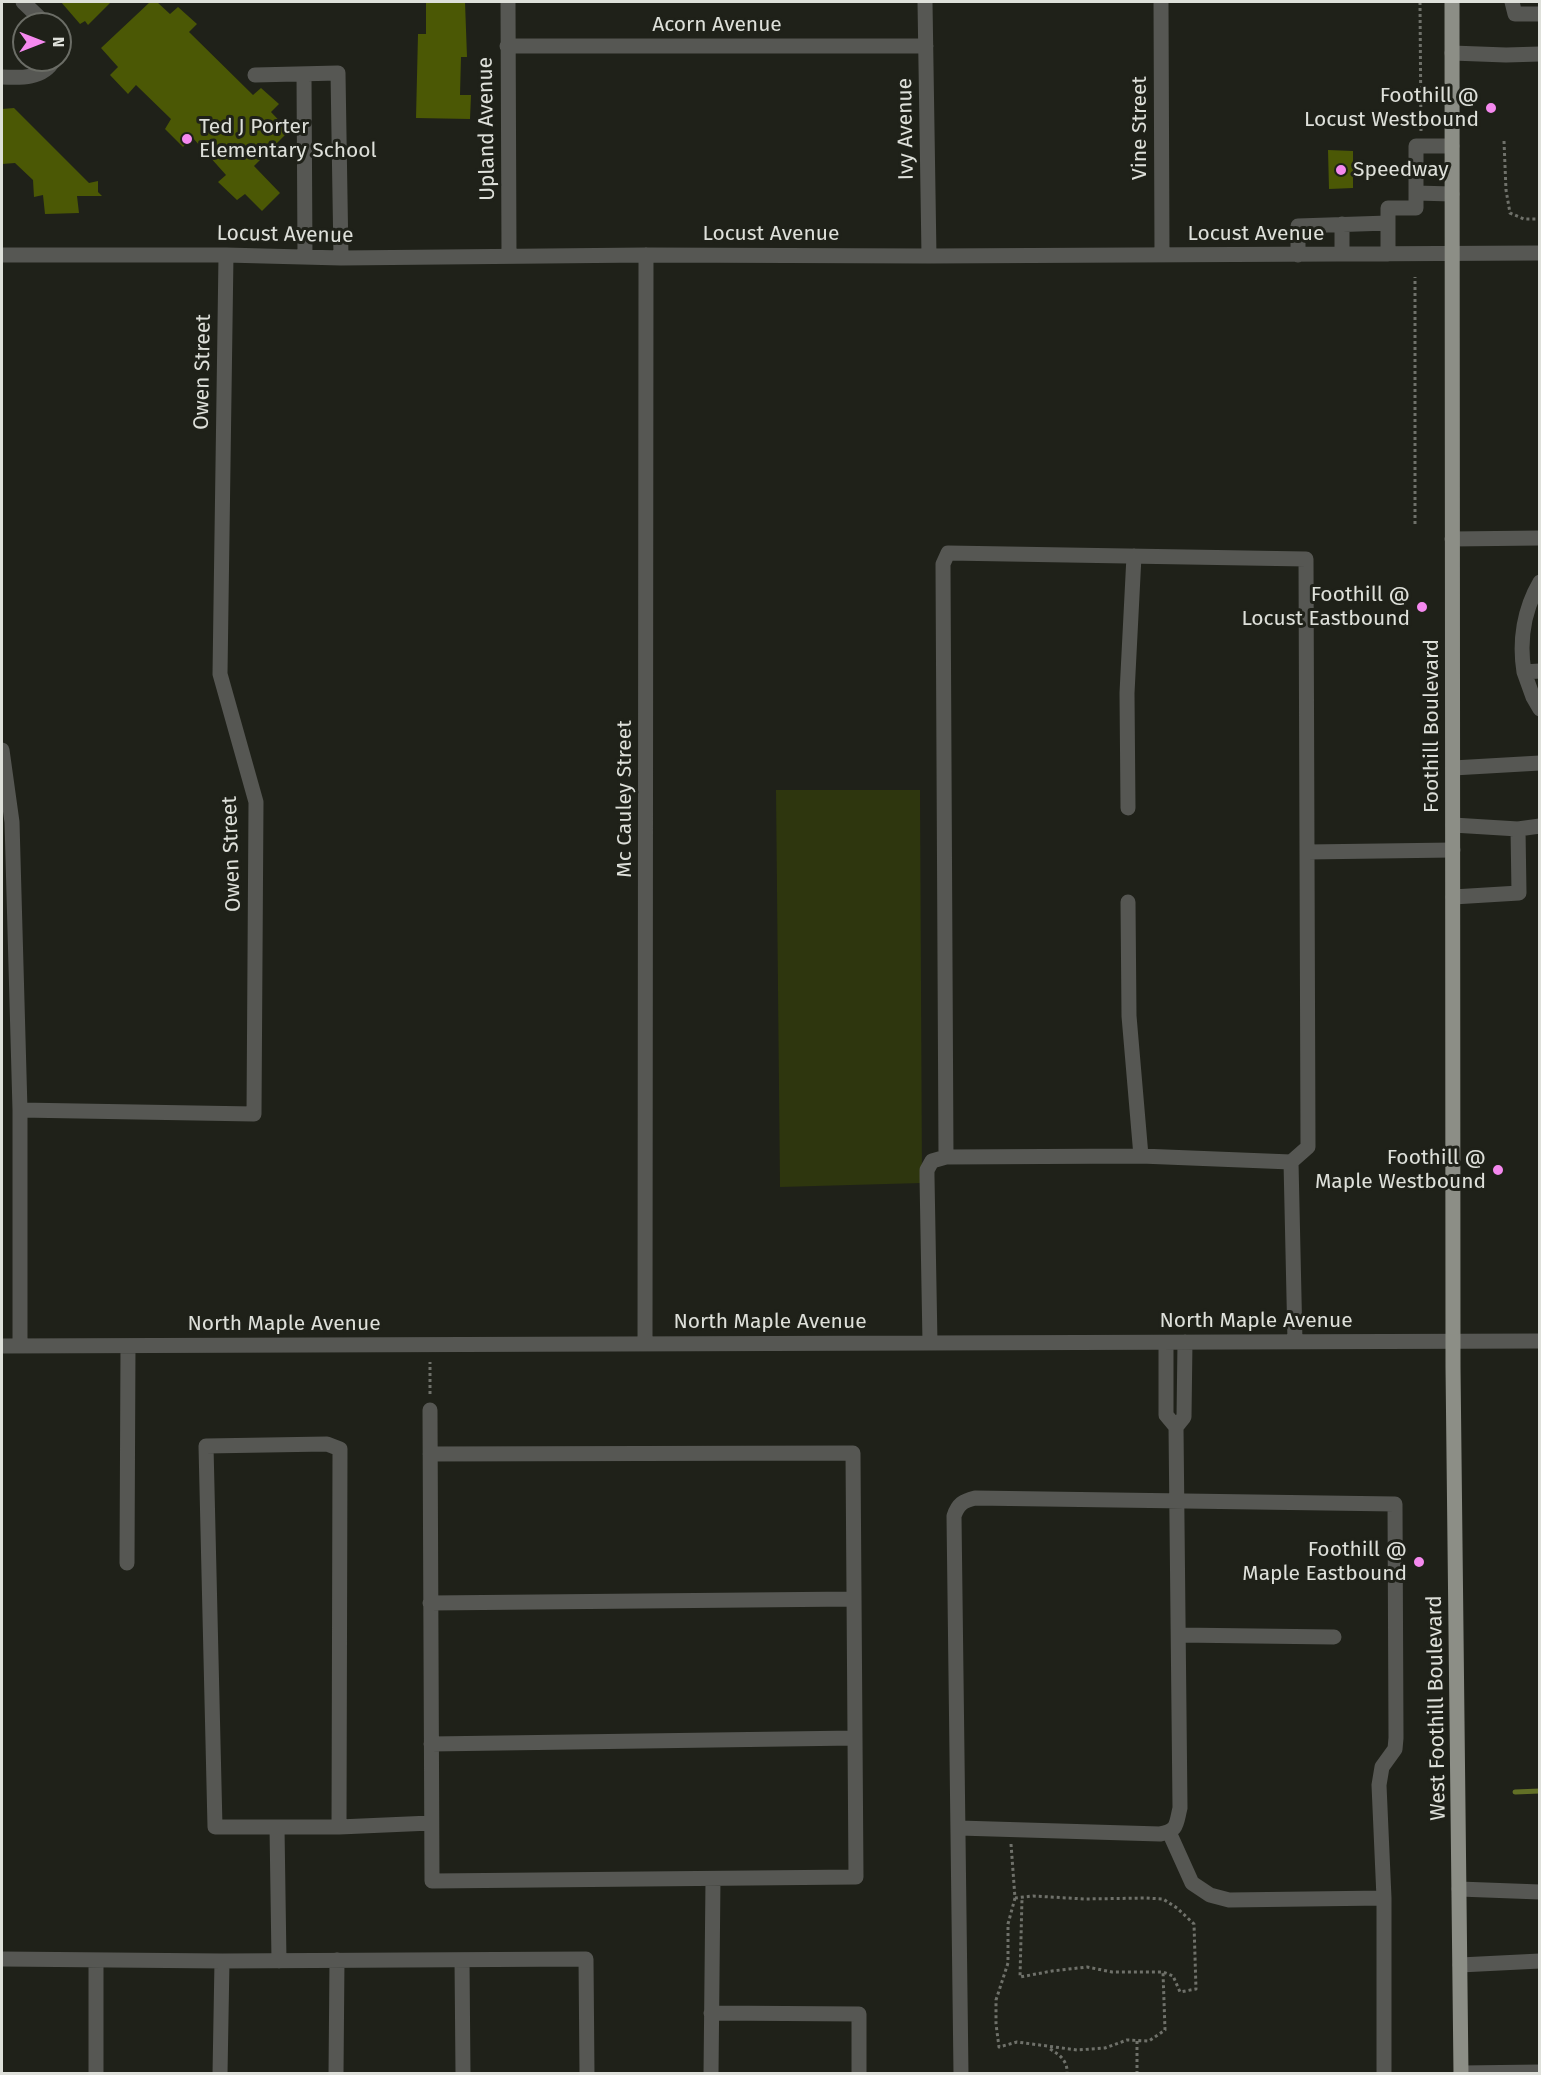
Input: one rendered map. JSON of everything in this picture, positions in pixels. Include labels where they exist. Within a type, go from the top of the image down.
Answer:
[{"type":"main road","name":"Foothill Boulevard","points":[[1452,2],[1454,1342]]},
{"type":"main road","name":"West Foothill Boulevard","points":[[1454,1342],[1461,2073]]},
{"type":"street","name":"Upland Avenue","points":[[508,2],[509,256]]},
{"type":"street","name":"Ivy Avenue","points":[[925,2],[928,256]]},
{"type":"street","name":"Vine Street","points":[[1161,2],[1162,255]]},
{"type":"street","points":[[1512,2],[1515,14],[1539,14]]},
{"type":"street","name":"Acorn Avenue","points":[[507,46],[926,46]]},
{"type":"street","points":[[1452,53],[1539,54]]},
{"type":"street","points":[[2,77],[38,75],[42,72]]},
{"type":"street","points":[[255,75],[338,73],[341,258]]},
{"type":"street","points":[[304,74],[305,257]]},
{"type":"street","points":[[1388,254],[1388,208],[1416,208],[1416,147],[1452,147]]},
{"type":"street","points":[[1416,193],[1452,194]]},
{"type":"street","points":[[1298,255],[1298,226],[1388,223]]},
{"type":"street","points":[[1342,224],[1342,254]]},
{"type":"street","name":"Locust Avenue","points":[[2,255],[226,255],[341,258],[1539,253]]},
{"type":"street","name":"Owen Street","points":[[20,1110],[254,1114],[256,802],[220,674],[226,255]]},
{"type":"street","name":"Mc Cauley Street","points":[[645,1344],[646,255]]},
{"type":"street","points":[[1452,539],[1539,538]]},
{"type":"street","points":[[930,1343],[927,1170],[932,1161],[946,1157],[1141,1156],[1291,1162],[1308,1148],[1306,559],[948,553],[943,564],[946,1157]]},
{"type":"street","points":[[1128,808],[1127,693],[1134,556]]},
{"type":"street","points":[[1539,582],[1524,620],[1521,653],[1532,672],[1533,697],[1539,709]]},
{"type":"street","points":[[2,750],[12,822],[20,1110],[20,1346]]},
{"type":"street","points":[[1453,768],[1539,763]]},
{"type":"street","points":[[1453,825],[1518,830],[1539,826]]},
{"type":"street","points":[[1453,897],[1518,894],[1518,830]]},
{"type":"street","points":[[1307,852],[1453,850]]},
{"type":"street","points":[[1128,902],[1129,1016],[1141,1156]]},
{"type":"street","points":[[1291,1162],[1295,1342]]},
{"type":"street","name":"North Maple Avenue","points":[[2,1346],[1539,1341]]},
{"type":"street","points":[[1176,1427],[1184,1417],[1185,1342]]},
{"type":"street","points":[[959,1828],[1160,1834],[1170,1832],[1175,1828],[1180,1808],[1178,1502],[1176,1427],[1167,1415],[1166,1343]]},
{"type":"street","points":[[127,1563],[128,1346]]},
{"type":"street","points":[[1166,1386],[1184,1387]]},
{"type":"street","points":[[429,1410],[432,1881],[856,1877],[853,1453],[430,1454]]},
{"type":"street","points":[[339,1827],[340,1449],[327,1444],[206,1446],[215,1827],[339,1827],[431,1823]]},
{"type":"street","points":[[961,2073],[954,1516],[958,1506],[965,1500],[975,1498],[1395,1504],[1396,1738],[1395,1749],[1382,1767],[1379,1785],[1383,1898],[1384,2073]]},
{"type":"street","points":[[430,1603],[854,1599]]},
{"type":"street","points":[[1179,1635],[1334,1637]]},
{"type":"street","points":[[431,1744],[855,1738]]},
{"type":"street","points":[[277,1827],[279,1961]]},
{"type":"street","points":[[1170,1832],[1192,1883],[1210,1895],[1229,1900],[1383,1898]]},
{"type":"street","points":[[711,2073],[713,1878]]},
{"type":"street","points":[[1459,1890],[1539,1892]]},
{"type":"street","points":[[2,1959],[222,1961],[586,1959],[587,2073]]},
{"type":"street","points":[[96,1960],[96,2073]]},
{"type":"street","points":[[336,2073],[337,1960]]},
{"type":"street","points":[[462,1960],[463,2073]]},
{"type":"street","points":[[220,2073],[222,1961]]},
{"type":"street","points":[[1460,1965],[1539,1961]]},
{"type":"street","points":[[711,2013],[859,2014],[859,2073]]},
{"type":"street","points":[[1461,2073],[1539,2072]]},
{"type":"path","points":[[1420,2],[1421,127]]},
{"type":"path","points":[[1504,141],[1506,190],[1510,213],[1524,219],[1539,219]]},
{"type":"path","points":[[1415,277],[1415,524]]},
{"type":"path","points":[[429,1410],[430,1360]]},
{"type":"path","points":[[1011,1830],[1015,1898],[1008,1924],[1008,1963],[996,2000],[999,2047],[1017,2042],[1077,2050],[1105,2048],[1127,2040],[1149,2041],[1165,2030],[1163,1972]]},
{"type":"path","points":[[1015,1898],[1033,1896],[1163,1899],[1194,1924],[1196,1989],[1180,1992],[1173,1976],[1163,1972],[1112,1972],[1087,1967],[1020,1977],[1022,1898]]},
{"type":"path","points":[[1137,2041],[1137,2073]]},
{"type":"path","points":[[1049,2048],[1062,2057],[1067,2073]]},
{"type":"green space","points":[[776,790],[920,790],[922,1183],[780,1187]]},
{"type":"building","points":[[61,2],[111,2],[88,25],[85,21],[80,24]]},
{"type":"building","points":[[150,2],[157,2],[170,14],[178,7],[197,24],[189,32],[253,95],[261,88],[279,104],[271,112],[289,131],[254,166],[280,193],[262,211],[245,194],[237,200],[218,182],[226,175],[192,137],[183,147],[165,129],[171,119],[136,85],[128,94],[110,75],[118,67],[101,48]]},
{"type":"building","points":[[426,2],[465,2],[467,57],[461,57],[460,95],[471,95],[470,119],[416,118],[418,34],[426,34]]},
{"type":"building","points":[[14,108],[89,183],[98,181],[98,192],[102,196],[77,196],[79,213],[45,214],[43,195],[34,197],[33,180],[15,163],[2,164],[2,109]]},
{"type":"building","name":"Speedway","points":[[1328,150],[1353,151],[1353,188],[1329,189]]},
{"type":"waterway","points":[[1515,1792],[1540,1791]]},
{"type":"place","name":"Foothill @ Locust Westbound","points":[[1491,108]]},
{"type":"place","name":"Ted J Porter Elementary School","points":[[187,139]]},
{"type":"place","name":"Speedway","points":[[1341,170]]},
{"type":"place","name":"Foothill @ Locust Eastbound","points":[[1422,607]]},
{"type":"place","name":"Foothill @ Maple Westbound","points":[[1498,1170]]},
{"type":"place","name":"Foothill @ Maple Eastbound","points":[[1419,1562]]}]
